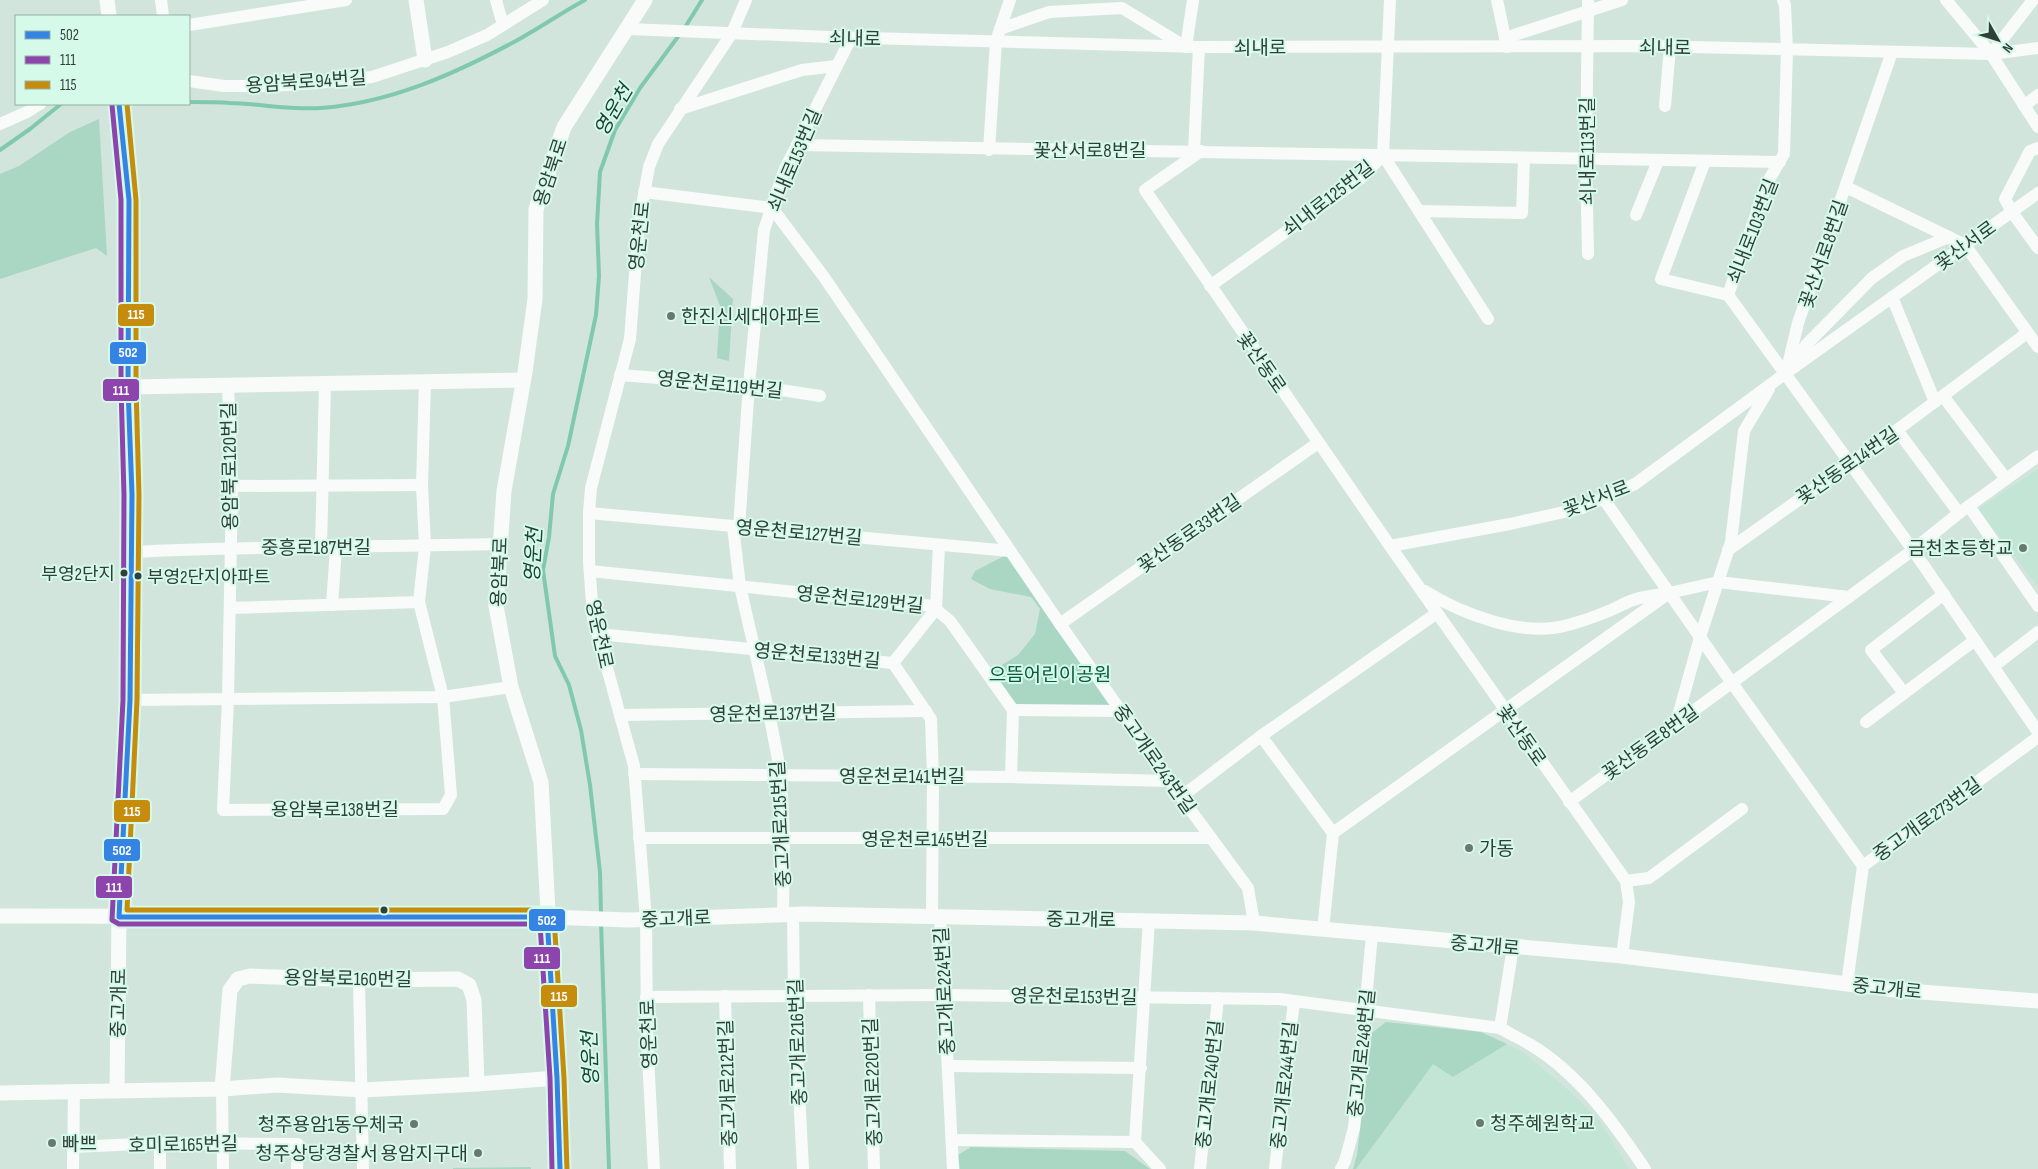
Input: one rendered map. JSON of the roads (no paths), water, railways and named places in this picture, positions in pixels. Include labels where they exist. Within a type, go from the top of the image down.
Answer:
[{"type":"street","points":[[107,0],[109,15]]},
{"type":"street","points":[[161,0],[163,15]]},
{"type":"street","points":[[190,25],[346,0]]},
{"type":"street","points":[[416,0],[425,60]]},
{"type":"street","points":[[496,0],[503,25]]},
{"type":"street","name":"용암북로94번길","points":[[190,81],[224,86],[271,86],[317,84],[372,77],[448,52],[487,35],[543,0]]},
{"type":"street","name":"용암북로","points":[[560,1169],[541,782],[511,687],[496,606],[500,544],[504,491],[535,299],[536,209],[564,127],[645,0]]},
{"type":"street","name":"영운천로","points":[[654,1169],[646,997],[646,920],[634,774],[593,618],[589,513],[591,488],[630,339],[639,222],[649,168],[658,144],[746,0]]},
{"type":"street","points":[[989,150],[998,35],[1010,0]]},
{"type":"street","points":[[998,35],[1049,12],[1091,5],[1122,8],[1186,47],[1193,0]]},
{"type":"street","name":"쇠내로125번길","points":[[1210,286],[1361,178],[1383,155],[1390,0]]},
{"type":"street","points":[[1497,0],[1506,43],[1588,6],[1622,0]]},
{"type":"street","name":"쇠내로103번길","points":[[1783,0],[1785,5],[1787,50],[1784,154],[1767,183],[1728,295],[1786,372]]},
{"type":"street","points":[[1991,54],[2033,0]]},
{"type":"street","points":[[1950,1],[1991,54],[2038,127]]},
{"type":"street","name":"쇠내로113번길","points":[[1588,6],[1586,160],[1588,254]]},
{"type":"street","name":"쇠내로","points":[[628,29],[851,38],[998,35],[1186,47],[1388,48],[1506,43],[1587,47],[1991,54],[2038,48]]},
{"type":"street","name":"쇠내로153번길","points":[[736,527],[764,230],[784,171],[851,38]]},
{"type":"street","points":[[1197,151],[1199,47]]},
{"type":"street","points":[[1665,106],[1670,47]]},
{"type":"street","points":[[1846,187],[1892,52]]},
{"type":"street","points":[[680,109],[802,70],[836,66]]},
{"type":"street","points":[[2024,106],[2038,95]]},
{"type":"street","points":[[0,124],[38,105]]},
{"type":"street","points":[[119,105],[129,200],[128,387],[132,495],[130,700],[120,917]]},
{"type":"street","name":"꽃산서로8번길","points":[[797,145],[989,150],[1197,151],[1524,159],[1780,162]]},
{"type":"street","points":[[2038,148],[2030,152],[2005,198],[2012,212],[2038,248]]},
{"type":"street","name":"꽃산동로","points":[[1197,151],[1145,190],[1318,443],[1626,881]]},
{"type":"street","points":[[1383,155],[1488,319]]},
{"type":"street","points":[[1419,211],[1522,213],[1524,159]]},
{"type":"street","points":[[1636,215],[1658,161]]},
{"type":"street","points":[[1705,161],[1661,279],[1728,295]]},
{"type":"street","name":"꽃산서로8번길","points":[[1786,372],[1798,323],[1846,187],[1965,245]]},
{"type":"street","points":[[644,192],[772,208]]},
{"type":"street","name":"꽃산서로","points":[[1390,546],[1582,508],[1635,484],[1786,372],[2038,193]]},
{"type":"street","name":"중고개로243번길","points":[[772,208],[824,278],[1169,781],[1248,888],[1254,923]]},
{"type":"street","points":[[1948,237],[1903,256],[1872,278],[1806,345],[1786,372],[1944,594],[2038,732]]},
{"type":"street","points":[[1965,245],[2038,347]]},
{"type":"street","points":[[1892,297],[1939,399],[2006,479]]},
{"type":"street","name":"꽃산동로14번길","points":[[1728,550],[1897,430],[2027,332]]},
{"type":"street","name":"영운천로119번길","points":[[620,375],[749,385],[820,396]]},
{"type":"street","points":[[128,387],[523,380]]},
{"type":"street","name":"용암북로138번길","points":[[231,547],[228,699],[223,810],[443,809],[451,795],[443,697],[419,602],[425,546],[422,485],[425,382]]},
{"type":"street","points":[[321,548],[325,383]]},
{"type":"street","name":"꽃산서로","points":[[1728,550],[1731,542],[1744,431],[1772,383]]},
{"type":"street","name":"용암북로120번길","points":[[228,385],[232,486],[231,547]]},
{"type":"street","points":[[1897,430],[1964,510],[2038,606]]},
{"type":"street","name":"꽃산동로33번길","points":[[1060,624],[1318,443]]},
{"type":"street","name":"꽃산동로8번길","points":[[1569,802],[2038,456]]},
{"type":"street","points":[[232,486],[422,485]]},
{"type":"street","points":[[1603,498],[1863,866]]},
{"type":"street","name":"영운천로127번길","points":[[589,513],[1010,551]]},
{"type":"street","name":"중고개로215번길","points":[[736,527],[740,586],[769,713],[781,776],[788,914]]},
{"type":"street","name":"중흥로187번길","points":[[132,552],[231,547],[336,548],[500,544]]},
{"type":"street","points":[[893,662],[936,609],[939,545]]},
{"type":"street","points":[[332,605],[336,548]]},
{"type":"street","points":[[1676,723],[1700,637],[1728,550]]},
{"type":"street","name":"영운천로129번길","points":[[590,571],[932,606],[950,621],[1013,710]]},
{"type":"street","points":[[1333,833],[1669,593],[1718,582],[1849,597]]},
{"type":"street","name":"꽃산동로","points":[[1420,589],[1449,606],[1477,616],[1512,626],[1539,628],[1565,626],[1638,598],[1669,593]]},
{"type":"street","points":[[1904,693],[1871,650],[1944,594]]},
{"type":"street","points":[[230,608],[419,602]]},
{"type":"street","points":[[1181,797],[1261,736],[1437,613]]},
{"type":"street","points":[[1994,666],[2038,632]]},
{"type":"street","name":"영운천로133번길","points":[[598,634],[893,662],[931,719],[936,916]]},
{"type":"street","points":[[1866,722],[1975,640]]},
{"type":"street","points":[[130,700],[443,697],[511,687]]},
{"type":"street","points":[[1011,777],[1013,710],[1121,711]]},
{"type":"street","name":"영운천로137번길","points":[[620,715],[926,711]]},
{"type":"street","points":[[1261,736],[1333,833],[1323,930]]},
{"type":"street","name":"중고개로273번길","points":[[1847,984],[1863,866],[2038,737]]},
{"type":"street","name":"영운천로141번길","points":[[634,774],[1011,777],[1169,781]]},
{"type":"street","points":[[1622,956],[1629,902],[1626,881],[1649,878],[1742,809]]},
{"type":"street","name":"영운천로145번길","points":[[639,838],[1211,838]]},
{"type":"street","name":"중고개로","points":[[0,916],[547,917],[646,920],[788,914],[1254,923],[1622,956],[1896,990],[2038,1001]]},
{"type":"street","name":"중고개로216번길","points":[[788,914],[802,1169]]},
{"type":"street","name":"중고개로224번길","points":[[936,916],[944,995],[953,1169]]},
{"type":"street","name":"중고개로","points":[[117,1089],[120,917]]},
{"type":"street","points":[[1135,1142],[1149,920]]},
{"type":"street","name":"중고개로248번길","points":[[1341,1169],[1354,1128],[1372,935]]},
{"type":"street","points":[[1513,947],[1500,1028],[1532,1045],[1558,1066],[1587,1094],[1616,1126],[1645,1169]]},
{"type":"street","name":"용암북로160번길","points":[[222,1089],[230,990],[238,979],[250,976],[359,980],[458,979],[469,985],[474,1000],[477,1084]]},
{"type":"street","points":[[359,980],[363,1169]]},
{"type":"street","name":"중고개로220번길","points":[[869,995],[874,1169]]},
{"type":"street","name":"영운천로153번길","points":[[646,997],[944,995],[1279,999],[1366,1012],[1500,1028]]},
{"type":"street","name":"중고개로212번길","points":[[725,996],[730,1169]]},
{"type":"street","name":"중고개로240번길","points":[[1200,1169],[1218,998]]},
{"type":"street","name":"중고개로244번길","points":[[1275,1169],[1294,1001]]},
{"type":"street","name":"중고개로224번길","points":[[948,1066],[1141,1068]]},
{"type":"street","points":[[0,1093],[117,1089],[222,1089],[277,1085],[362,1090],[557,1078]]},
{"type":"street","points":[[222,1089],[223,1169]]},
{"type":"street","points":[[73,1169],[74,1090]]},
{"type":"street","points":[[952,1140],[1135,1142],[1161,1169]]},
{"type":"street","points":[[160,1143],[160,1169]]},
{"type":"street","name":"호미로165번길","points":[[73,1147],[160,1143],[298,1144],[297,1169]]},
{"type":"waterway","points":[[190,102],[253,104],[287,108],[321,108],[372,100],[445,76],[514,42],[585,0]]},
{"type":"waterway","name":"영운천","points":[[684,29],[702,0]]},
{"type":"waterway","name":"영운천","points":[[601,914],[600,872],[590,785],[581,730],[569,685],[555,656],[543,570],[549,537],[553,494],[568,446],[596,315],[599,276],[597,224],[600,172],[615,130],[640,88],[680,34]]},
{"type":"waterway","points":[[0,150],[60,105]]},
{"type":"waterway","name":"영운천","points":[[601,921],[609,1169]]},
{"type":"place","name":"한진신세대아파트","points":[[671,316]]},
{"type":"place","name":"금천초등학교","points":[[2023,548]]},
{"type":"place","name":"부영2단지","points":[[124,573]]},
{"type":"place","name":"부영2단지아파트","points":[[138,576]]},
{"type":"place","name":"가동","points":[[1469,848]]},
{"type":"place","name":"청주혜원학교","points":[[1480,1123]]},
{"type":"place","name":"청주용암1동우체국","points":[[414,1124]]},
{"type":"place","name":"빠쁘","points":[[52,1143]]},
{"type":"place","name":"청주상당경찰서 용암지구대","points":[[478,1153]]},
{"type":"park label","name":"으뜸어린이공원","points":[[1050,674]]}]
